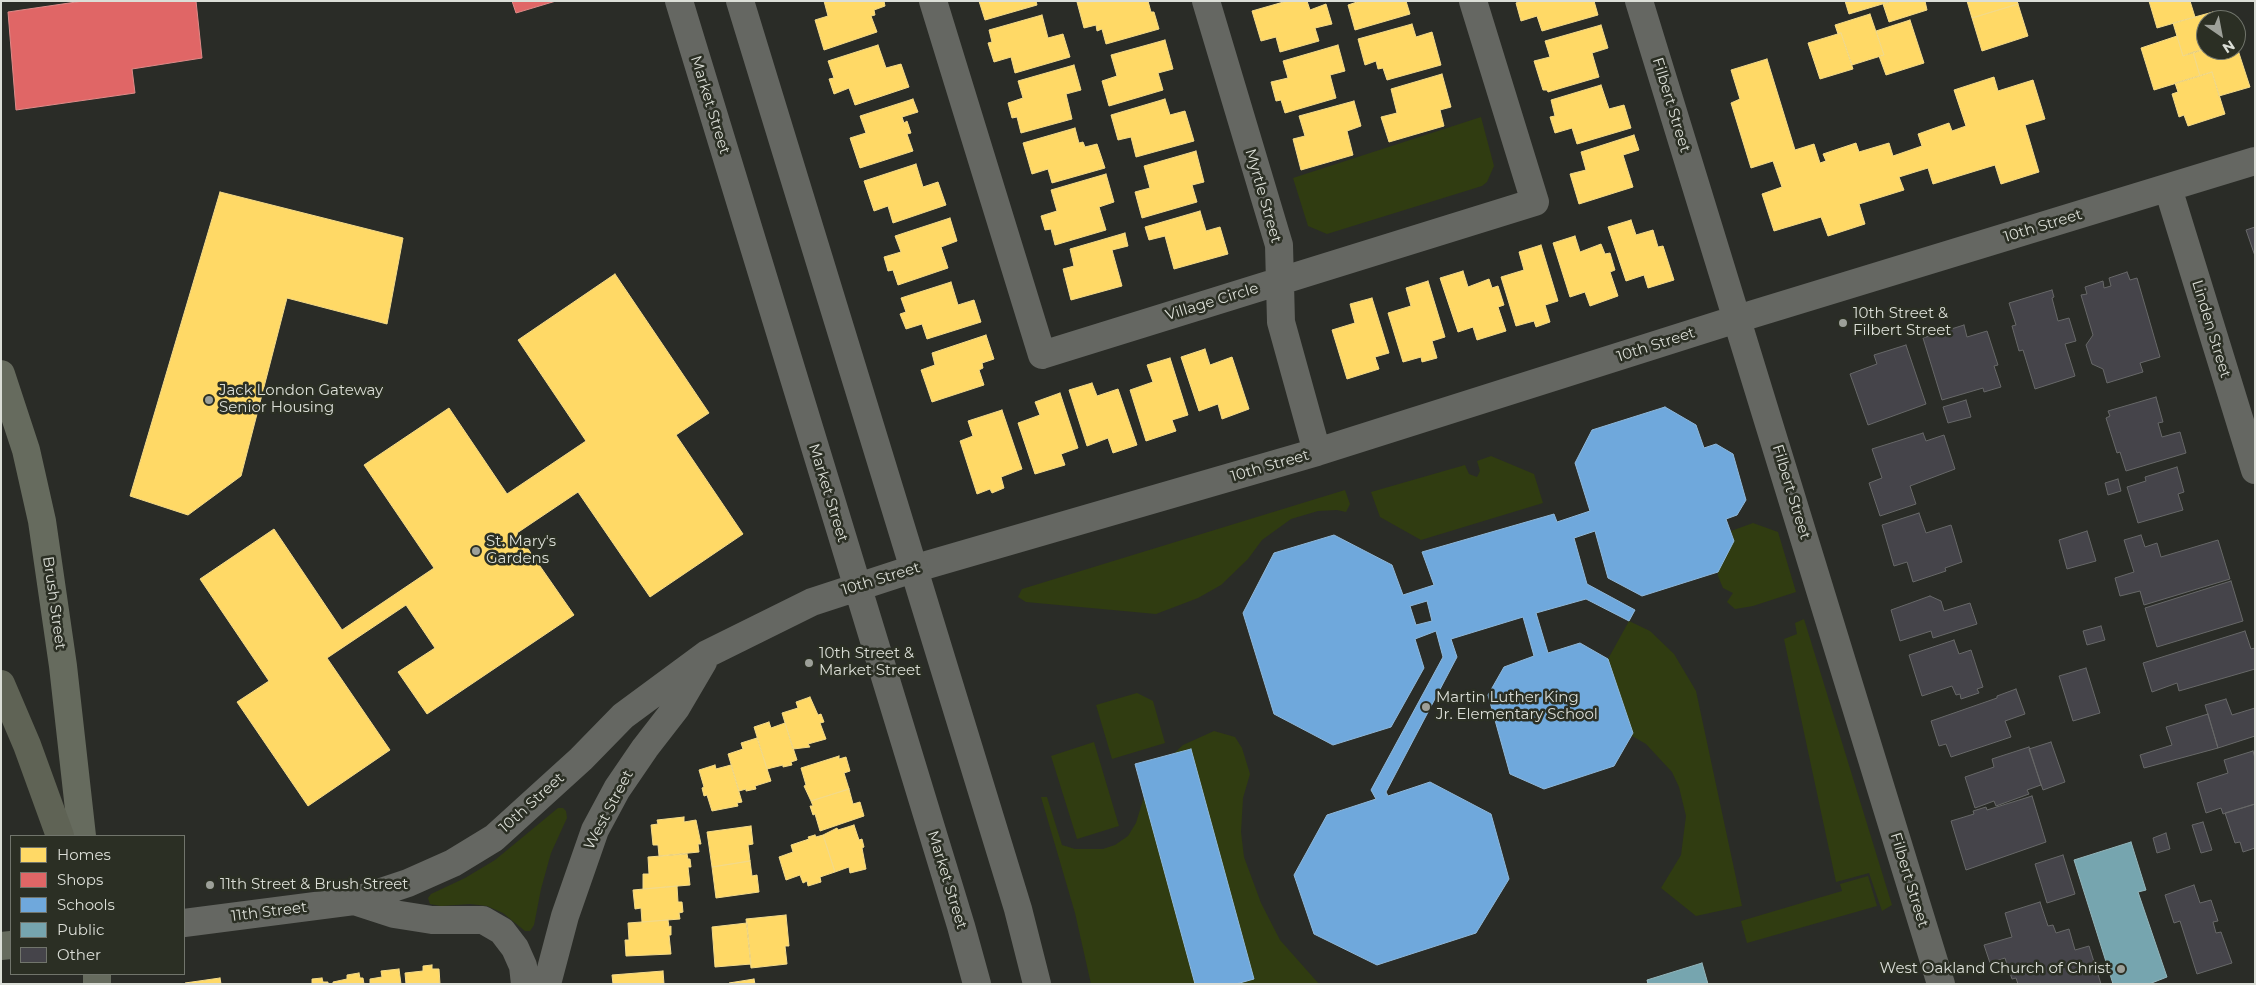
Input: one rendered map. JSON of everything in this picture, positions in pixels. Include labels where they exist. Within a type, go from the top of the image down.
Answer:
[{"type":"highway","points":[[1,684],[27,745],[60,835]]},
{"type":"main road","name":"Brush Street","points":[[1,374],[26,450],[42,521],[61,657],[82,835]]},
{"type":"street","name":"Market Street","points":[[679,1],[961,926],[977,984]]},
{"type":"street","points":[[740,1],[1018,909],[1037,984]]},
{"type":"street","name":"Village Circle","points":[[933,1],[1042,355],[1535,202],[1473,1]]},
{"type":"street","name":"Myrtle Street","points":[[1206,1],[1279,245],[1278,281],[1281,322],[1317,452]]},
{"type":"street","name":"Filbert Street","points":[[1639,1],[1942,984]]},
{"type":"street","name":"10th Street","points":[[354,901],[408,883],[453,863],[494,838],[581,759],[623,716],[708,654],[812,602],[856,586],[913,569],[1317,452],[1738,319],[2255,161]]},
{"type":"street","name":"Linden Street","points":[[2168,188],[2255,470]]},
{"type":"street","name":"West Street","points":[[547,984],[565,916],[595,830],[617,789],[645,748],[676,708],[708,654]]},
{"type":"street","points":[[354,901],[394,914],[432,920],[483,920],[502,931],[515,948],[523,966],[525,984]]},
{"type":"street","name":"11th Street","points":[[185,924],[354,901]]},
{"type":"green space","points":[[1481,117],[1494,166],[1487,182],[1482,186],[1327,234],[1308,226],[1293,178]]},
{"type":"green space","points":[[1491,456],[1534,474],[1543,503],[1421,540],[1380,517],[1371,492],[1465,465],[1469,474],[1477,477],[1480,471],[1477,461]]},
{"type":"green space","points":[[1345,490],[1350,504],[1346,512],[1337,510],[1318,511],[1291,519],[1262,540],[1248,559],[1221,585],[1198,598],[1156,614],[1026,602],[1018,597],[1022,589]]},
{"type":"green space","points":[[1753,523],[1778,532],[1796,592],[1753,606],[1735,609],[1727,602],[1733,593],[1723,588],[1718,572],[1734,541],[1731,531]]},
{"type":"green space","points":[[1804,619],[1892,905],[1882,911],[1869,873],[1836,882],[1784,639],[1797,634],[1795,623]]},
{"type":"green space","points":[[1629,621],[1650,631],[1674,654],[1696,691],[1742,906],[1696,916],[1661,888],[1681,855],[1686,816],[1679,787],[1672,772],[1646,744],[1632,736],[1633,733],[1608,659]]},
{"type":"green space","points":[[1137,693],[1153,701],[1165,743],[1112,759],[1096,705]]},
{"type":"green space","points":[[1214,731],[1235,737],[1242,748],[1250,774],[1243,798],[1241,832],[1244,857],[1261,903],[1280,940],[1319,984],[1091,984],[1075,913],[1041,797],[1047,797],[1062,845],[1075,849],[1103,849],[1115,845],[1128,836],[1136,823],[1146,790],[1170,757],[1183,745]]},
{"type":"green space","points":[[1094,742],[1119,826],[1077,839],[1051,756]]},
{"type":"green space","points":[[558,808],[563,808],[566,811],[567,818],[551,853],[534,925],[530,931],[525,931],[503,913],[487,906],[470,904],[441,906],[430,904],[428,898],[431,894],[465,878],[495,860]]},
{"type":"green space","points":[[1868,876],[1877,906],[1747,943],[1741,921],[1842,891],[1840,884]]},
{"type":"building: Homes","points":[[824,1],[884,1],[885,6],[874,10],[875,15],[871,16],[877,32],[824,50],[815,20],[828,16]]},
{"type":"building: Homes","points":[[979,1],[1036,1],[1037,5],[985,20]]},
{"type":"building: Homes","points":[[1148,1],[1151,12],[1154,12],[1159,29],[1106,44],[1102,29],[1097,31],[1096,25],[1084,28],[1077,2]]},
{"type":"building: Homes","points":[[1287,1],[1307,1],[1310,10],[1326,4],[1332,24],[1315,28],[1319,41],[1280,52],[1276,37],[1261,41],[1252,11]]},
{"type":"building: Homes","points":[[1360,1],[1406,1],[1410,14],[1355,30],[1348,5]]},
{"type":"building: Homes","points":[[1520,1],[1594,1],[1598,15],[1542,31],[1537,16],[1521,21],[1516,3]]},
{"type":"building: Homes","points":[[1845,1],[1889,1],[1889,2],[1849,14]]},
{"type":"building: Homes","points":[[1889,1],[1925,1],[1927,10],[1889,22],[1883,4]]},
{"type":"building: Homes","points":[[1967,1],[2017,1],[2018,4],[1972,18]]},
{"type":"building: Homes","points":[[2149,1],[2190,1],[2195,17],[2157,28]]},
{"type":"building: Homes","points":[[2018,4],[2028,36],[1982,51],[1972,18]]},
{"type":"building: Homes","points":[[1870,14],[1884,55],[1852,65],[1841,33],[1838,34],[1835,25]]},
{"type":"building: Homes","points":[[1042,15],[1048,38],[1063,34],[1070,57],[1015,73],[1011,57],[994,62],[988,43],[992,42],[989,30]]},
{"type":"building: Homes","points":[[2196,17],[2196,52],[2183,56],[2173,23]]},
{"type":"building: Homes","points":[[1910,20],[1924,63],[1886,75],[1879,56],[1884,55],[1876,31]]},
{"type":"building: Homes","points":[[1412,24],[1416,37],[1432,32],[1441,65],[1387,80],[1383,68],[1378,69],[1376,61],[1365,65],[1358,39]]},
{"type":"building: Homes","points":[[1601,25],[1608,48],[1592,53],[1599,77],[1548,92],[1543,90],[1534,61],[1550,57],[1545,41]]},
{"type":"building: Homes","points":[[1841,33],[1853,69],[1820,79],[1808,43]]},
{"type":"building: Homes","points":[[2177,36],[2183,56],[2193,52],[2200,76],[2154,90],[2141,48]]},
{"type":"building: Homes","points":[[1165,40],[1173,69],[1158,73],[1163,90],[1109,106],[1102,81],[1117,76],[1111,55]]},
{"type":"building: Homes","points":[[878,45],[886,68],[901,64],[909,87],[855,105],[849,88],[834,94],[829,79],[834,78],[828,61]]},
{"type":"building: Homes","points":[[1338,45],[1345,71],[1330,75],[1336,98],[1285,113],[1281,100],[1276,101],[1271,82],[1288,78],[1283,61]]},
{"type":"building: Homes","points":[[2196,51],[2196,60],[2241,60],[2250,87],[2219,96],[2212,72],[2200,76],[2193,52]]},
{"type":"building: Homes","points":[[1767,59],[1795,150],[1814,144],[1820,163],[1826,161],[1823,154],[1856,143],[1859,152],[1889,143],[1893,156],[1922,146],[1918,134],[1949,123],[1952,131],[1966,126],[1954,90],[1994,77],[1998,91],[2033,80],[2045,119],[2025,125],[2039,172],[2001,184],[1995,165],[1933,184],[1928,168],[1899,177],[1904,190],[1859,204],[1865,224],[1828,236],[1821,217],[1774,231],[1762,194],[1782,187],[1773,161],[1751,168],[1731,103],[1740,99],[1731,70]]},
{"type":"building: Homes","points":[[1074,65],[1081,90],[1066,94],[1072,119],[1021,133],[1017,117],[1012,118],[1008,103],[1023,98],[1018,81]]},
{"type":"building: Homes","points":[[2212,72],[2225,114],[2188,126],[2184,115],[2179,117],[2172,94],[2178,92],[2175,83]]},
{"type":"building: Homes","points":[[1442,74],[1451,107],[1440,110],[1444,126],[1389,142],[1381,117],[1397,113],[1391,89]]},
{"type":"building: Homes","points":[[1601,85],[1609,109],[1624,105],[1631,128],[1577,144],[1572,128],[1555,133],[1550,117],[1555,116],[1551,100]]},
{"type":"building: Homes","points":[[913,99],[918,112],[902,117],[904,123],[907,121],[911,133],[907,134],[913,151],[860,168],[850,138],[866,133],[860,116]]},
{"type":"building: Homes","points":[[1165,99],[1170,115],[1185,111],[1194,141],[1136,157],[1131,137],[1118,140],[1111,115]]},
{"type":"building: Homes","points":[[1354,101],[1361,126],[1347,131],[1353,155],[1301,170],[1293,139],[1305,136],[1299,116]]},
{"type":"building: Homes","points":[[1075,128],[1079,143],[1083,142],[1085,147],[1097,144],[1105,168],[1052,183],[1048,169],[1032,174],[1023,143]]},
{"type":"building: Homes","points":[[1634,135],[1639,150],[1623,155],[1633,187],[1579,204],[1570,174],[1586,170],[1581,152]]},
{"type":"building: Homes","points":[[1196,151],[1204,182],[1192,185],[1197,202],[1142,218],[1135,192],[1150,188],[1144,166]]},
{"type":"building: Homes","points":[[916,164],[923,187],[938,182],[946,205],[893,223],[888,206],[874,211],[864,181]]},
{"type":"building: Homes","points":[[1106,174],[1114,202],[1099,207],[1106,230],[1055,245],[1051,229],[1045,230],[1041,216],[1057,211],[1051,190]]},
{"type":"building: Homes","name":"Jack London Gateway Senior Housing","points":[[220,192],[403,238],[387,324],[287,298],[241,476],[188,515],[130,496]]},
{"type":"building: Homes","points":[[1200,211],[1206,231],[1220,227],[1228,254],[1174,269],[1165,236],[1149,240],[1145,227]]},
{"type":"building: Homes","points":[[950,218],[957,241],[941,247],[948,268],[898,285],[893,270],[888,271],[884,257],[901,252],[895,236]]},
{"type":"building: Homes","points":[[1631,220],[1636,235],[1653,230],[1658,247],[1663,246],[1674,280],[1648,288],[1644,275],[1626,281],[1608,227]]},
{"type":"building: Homes","points":[[1125,233],[1128,246],[1112,250],[1122,286],[1071,300],[1063,269],[1074,266],[1070,249]]},
{"type":"building: Homes","points":[[1575,236],[1580,252],[1601,244],[1605,254],[1610,253],[1615,270],[1610,272],[1618,296],[1590,306],[1585,292],[1570,297],[1553,243]]},
{"type":"building: Homes","points":[[1541,245],[1558,301],[1545,305],[1550,322],[1536,327],[1534,321],[1516,326],[1501,277],[1524,270],[1519,252]]},
{"type":"building: Homes","points":[[1463,271],[1468,287],[1489,279],[1492,288],[1498,286],[1504,305],[1498,307],[1506,331],[1477,340],[1473,327],[1458,332],[1440,278]]},
{"type":"building: Homes","name":"St. Mary's Gardens","points":[[615,274],[709,413],[676,435],[743,534],[650,597],[578,492],[517,533],[574,615],[427,714],[398,672],[435,648],[406,605],[327,658],[390,750],[308,806],[237,702],[269,681],[200,579],[274,529],[342,630],[434,568],[364,465],[449,408],[507,494],[586,441],[518,340]]},
{"type":"building: Homes","points":[[1428,281],[1445,337],[1432,341],[1437,358],[1422,362],[1421,357],[1403,362],[1388,313],[1411,306],[1406,288]]},
{"type":"building: Homes","points":[[951,282],[958,305],[974,300],[981,322],[927,339],[922,324],[906,329],[900,314],[906,312],[901,298]]},
{"type":"building: Homes","points":[[1372,298],[1389,353],[1375,357],[1379,369],[1347,379],[1332,330],[1355,323],[1350,304]]},
{"type":"building: Homes","points":[[986,335],[994,359],[982,363],[983,368],[979,370],[984,385],[932,402],[921,370],[935,365],[932,353]]},
{"type":"building: Homes","points":[[1205,349],[1210,365],[1232,357],[1249,409],[1222,419],[1218,404],[1199,411],[1181,357]]},
{"type":"building: Homes","points":[[1170,358],[1188,415],[1172,420],[1176,431],[1146,441],[1130,390],[1153,382],[1147,365]]},
{"type":"building: Homes","points":[[1092,383],[1097,396],[1118,389],[1137,445],[1113,453],[1108,438],[1087,446],[1069,390]]},
{"type":"building: Homes","points":[[1060,393],[1078,448],[1061,454],[1065,465],[1035,474],[1018,423],[1040,415],[1035,402]]},
{"type":"building: Homes","points":[[1002,410],[1022,469],[1001,477],[1004,488],[992,493],[990,489],[977,494],[960,441],[973,436],[968,421]]},
{"type":"building: Homes","points":[[810,697],[818,715],[821,714],[824,722],[820,723],[826,739],[808,744],[810,747],[793,749],[782,713],[798,708],[796,702]]},
{"type":"building: Homes","points":[[769,722],[771,728],[785,723],[797,760],[791,762],[792,765],[767,769],[754,727]]},
{"type":"building: Homes","points":[[757,738],[771,781],[755,786],[756,789],[739,791],[728,754],[743,749],[741,743]]},
{"type":"building: Homes","points":[[839,756],[839,759],[846,757],[850,771],[844,773],[849,789],[811,801],[804,786],[806,785],[801,768]]},
{"type":"building: Homes","points":[[715,765],[716,769],[731,765],[742,802],[737,803],[738,806],[712,811],[707,795],[704,796],[702,788],[704,787],[699,770]]},
{"type":"building: Homes","points":[[849,789],[853,804],[860,802],[864,816],[820,831],[815,814],[813,815],[810,806],[813,806],[811,801]]},
{"type":"building: Homes","points":[[684,817],[684,822],[696,820],[701,844],[698,844],[699,852],[659,856],[658,845],[653,845],[651,825],[658,824],[657,820]]},
{"type":"building: Homes","points":[[854,825],[859,840],[862,839],[866,869],[850,873],[849,867],[835,872],[823,835],[837,828],[838,830]]},
{"type":"building: Homes","points":[[751,826],[753,844],[748,845],[750,861],[712,867],[707,832]]},
{"type":"building: Homes","points":[[815,835],[816,837],[823,835],[835,872],[820,877],[821,882],[808,886],[807,881],[803,883],[800,875],[786,880],[779,857],[793,852],[791,845]]},
{"type":"building: Homes","points":[[687,854],[691,867],[688,867],[690,885],[643,889],[643,874],[649,874],[648,857]]},
{"type":"building: Homes","points":[[750,861],[752,876],[757,875],[759,892],[716,898],[712,867]]},
{"type":"building: Homes","points":[[677,886],[678,902],[682,902],[683,912],[679,913],[680,919],[642,922],[641,908],[635,909],[633,890]]},
{"type":"building: Homes","points":[[786,915],[789,946],[785,946],[787,964],[751,968],[746,919]]},
{"type":"building: Homes","points":[[668,920],[669,927],[671,926],[671,935],[669,935],[671,954],[626,956],[625,940],[629,940],[628,923]]},
{"type":"building: Homes","points":[[747,923],[751,964],[715,967],[712,927]]},
{"type":"building: Homes","points":[[432,965],[432,969],[439,969],[440,984],[406,984],[405,973],[423,971],[423,966]]},
{"type":"building: Homes","points":[[399,969],[401,984],[370,984],[370,979],[382,977],[381,971]]},
{"type":"building: Homes","points":[[663,971],[664,984],[613,984],[612,975]]},
{"type":"building: Homes","points":[[359,973],[360,978],[363,978],[364,984],[333,984],[333,982],[347,979],[347,975]]},
{"type":"building: Homes","points":[[220,978],[221,984],[185,984],[185,983]]},
{"type":"building: Homes","points":[[322,978],[323,982],[328,982],[328,984],[312,984],[312,979]]},
{"type":"building: Homes","points":[[754,979],[755,984],[729,984],[729,983]]},
{"type":"building: Shops","points":[[83,1],[196,1],[202,58],[132,69],[135,93],[16,110],[8,12]]},
{"type":"building: Shops","points":[[512,1],[556,1],[516,13]]},
{"type":"building: Schools","points":[[1665,407],[1696,425],[1704,448],[1716,444],[1733,454],[1746,500],[1737,515],[1726,519],[1734,541],[1718,572],[1642,596],[1608,578],[1595,531],[1574,538],[1587,584],[1635,610],[1629,621],[1586,599],[1536,613],[1548,653],[1580,643],[1608,659],[1633,733],[1614,766],[1544,789],[1510,774],[1488,695],[1504,667],[1534,656],[1523,617],[1451,639],[1457,657],[1386,792],[1388,796],[1430,782],[1491,814],[1509,879],[1476,933],[1377,965],[1314,934],[1294,875],[1327,815],[1376,799],[1371,790],[1443,657],[1436,631],[1415,639],[1424,668],[1391,727],[1333,745],[1274,714],[1243,613],[1274,553],[1334,535],[1392,565],[1403,595],[1434,585],[1422,552],[1554,514],[1557,522],[1590,511],[1575,463],[1592,430]],"holes":[[[1427,601],[1432,621],[1416,625],[1410,606]]]},
{"type":"building: Schools","points":[[1191,749],[1254,979],[1236,984],[1195,984],[1135,764]]},
{"type":"building: Public","points":[[2131,842],[2146,890],[2138,892],[2167,977],[2149,984],[2113,984],[2074,860]]},
{"type":"building: Public","points":[[1702,963],[1708,984],[1648,984],[1647,980]]},
{"type":"building: Other","points":[[2255,227],[2255,256],[2246,230]]},
{"type":"building: Other","points":[[2127,272],[2130,280],[2137,278],[2160,357],[2140,363],[2143,372],[2107,383],[2103,369],[2092,364],[2086,345],[2093,335],[2081,295],[2087,294],[2085,287],[2103,281],[2104,288],[2111,286],[2109,278]]},
{"type":"building: Other","points":[[2052,290],[2054,297],[2052,298],[2058,321],[2069,318],[2076,341],[2065,344],[2075,376],[2035,389],[2023,350],[2019,351],[2012,326],[2016,325],[2009,303]]},
{"type":"building: Other","points":[[1964,325],[1967,337],[1987,331],[1998,365],[1994,366],[2001,387],[1984,392],[1983,388],[1942,400],[1923,338]]},
{"type":"building: Other","points":[[1906,345],[1926,404],[1868,425],[1850,374],[1877,364],[1874,355]]},
{"type":"building: Other","points":[[2156,397],[2163,422],[2158,423],[2162,437],[2180,432],[2186,453],[2126,471],[2120,452],[2117,453],[2106,418],[2110,416],[2108,411]]},
{"type":"building: Other","points":[[1966,400],[1971,417],[1948,423],[1943,407]]},
{"type":"building: Other","points":[[1923,433],[1926,441],[1944,435],[1955,469],[1910,486],[1916,504],[1880,516],[1869,483],[1882,478],[1872,449]]},
{"type":"building: Other","points":[[2177,467],[2184,492],[2178,494],[2183,510],[2138,523],[2127,487],[2146,481],[2145,477]]},
{"type":"building: Other","points":[[2118,479],[2121,491],[2108,495],[2105,483]]},
{"type":"building: Other","points":[[1919,513],[1926,533],[1951,525],[1962,562],[1945,568],[1946,571],[1913,582],[1907,562],[1894,566],[1882,525]]},
{"type":"building: Other","points":[[2087,531],[2096,561],[2067,569],[2059,540]]},
{"type":"building: Other","points":[[2141,535],[2145,547],[2157,543],[2161,557],[2218,540],[2230,579],[2144,605],[2140,591],[2120,596],[2115,578],[2134,572],[2124,540]]},
{"type":"building: Other","points":[[2231,581],[2243,621],[2157,647],[2145,608]]},
{"type":"building: Other","points":[[1930,596],[1941,601],[1944,611],[1970,603],[1977,624],[1933,638],[1931,631],[1900,641],[1891,610]]},
{"type":"building: Other","points":[[2101,626],[2105,640],[2087,645],[2083,631]]},
{"type":"building: Other","points":[[2245,631],[2251,649],[2255,648],[2255,669],[2179,691],[2177,683],[2152,692],[2143,663]]},
{"type":"building: Other","points":[[1954,640],[1959,654],[1971,650],[1983,687],[1977,689],[1979,693],[1961,699],[1960,694],[1956,695],[1952,686],[1922,696],[1909,655]]},
{"type":"building: Other","points":[[2086,668],[2100,713],[2073,721],[2059,676]]},
{"type":"building: Other","points":[[2016,689],[2025,714],[2005,721],[2011,737],[1951,757],[1946,744],[1939,746],[1931,721],[1997,698],[1997,696]]},
{"type":"building: Other","points":[[2226,699],[2232,715],[2255,708],[2255,736],[2218,748],[2205,705]]},
{"type":"building: Other","points":[[2208,714],[2218,748],[2144,768],[2140,755],[2172,745],[2166,727]]},
{"type":"building: Other","points":[[2051,742],[2065,782],[2043,790],[2029,749]]},
{"type":"building: Other","points":[[2029,747],[2041,785],[2027,790],[2029,794],[1996,806],[1994,801],[1975,808],[1965,777],[1994,767],[1992,759]]},
{"type":"building: Other","points":[[2253,751],[2255,758],[2255,804],[2223,814],[2221,808],[2206,813],[2197,783],[2228,773],[2224,760]]},
{"type":"building: Other","points":[[2032,796],[2046,842],[1966,870],[1951,821],[1974,814],[1973,811],[1986,807],[1987,810]]},
{"type":"building: Other","points":[[2255,804],[2255,848],[2243,852],[2240,842],[2235,843],[2225,813]]},
{"type":"building: Other","points":[[2203,822],[2212,850],[2201,853],[2192,825]]},
{"type":"building: Other","points":[[2166,833],[2170,849],[2157,853],[2153,838]]},
{"type":"building: Other","points":[[2063,855],[2075,894],[2047,903],[2035,864]]},
{"type":"building: Other","points":[[2194,885],[2200,903],[2211,900],[2218,921],[2213,922],[2216,933],[2221,932],[2232,963],[2197,974],[2180,921],[2174,923],[2165,895]]},
{"type":"building: Other","points":[[2040,902],[2048,926],[2053,925],[2056,933],[2069,929],[2075,950],[2089,946],[2101,984],[2018,984],[2016,978],[2012,979],[2005,958],[1990,963],[1984,945],[2012,937],[2005,913]]},
{"type":"place","name":"10th Street & Filbert Street","points":[[1843,323]]},
{"type":"place","name":"Jack London Gateway Senior Housing","points":[[209,400]]},
{"type":"place","name":"St. Mary's Gardens","points":[[476,551]]},
{"type":"place","name":"10th Street & Market Street","points":[[809,663]]},
{"type":"place","name":"Martin Luther King Jr. Elementary School","points":[[1426,707]]},
{"type":"place","name":"11th Street & Brush Street","points":[[210,885]]},
{"type":"place","name":"West Oakland Church of Christ","points":[[2121,969]]}]
